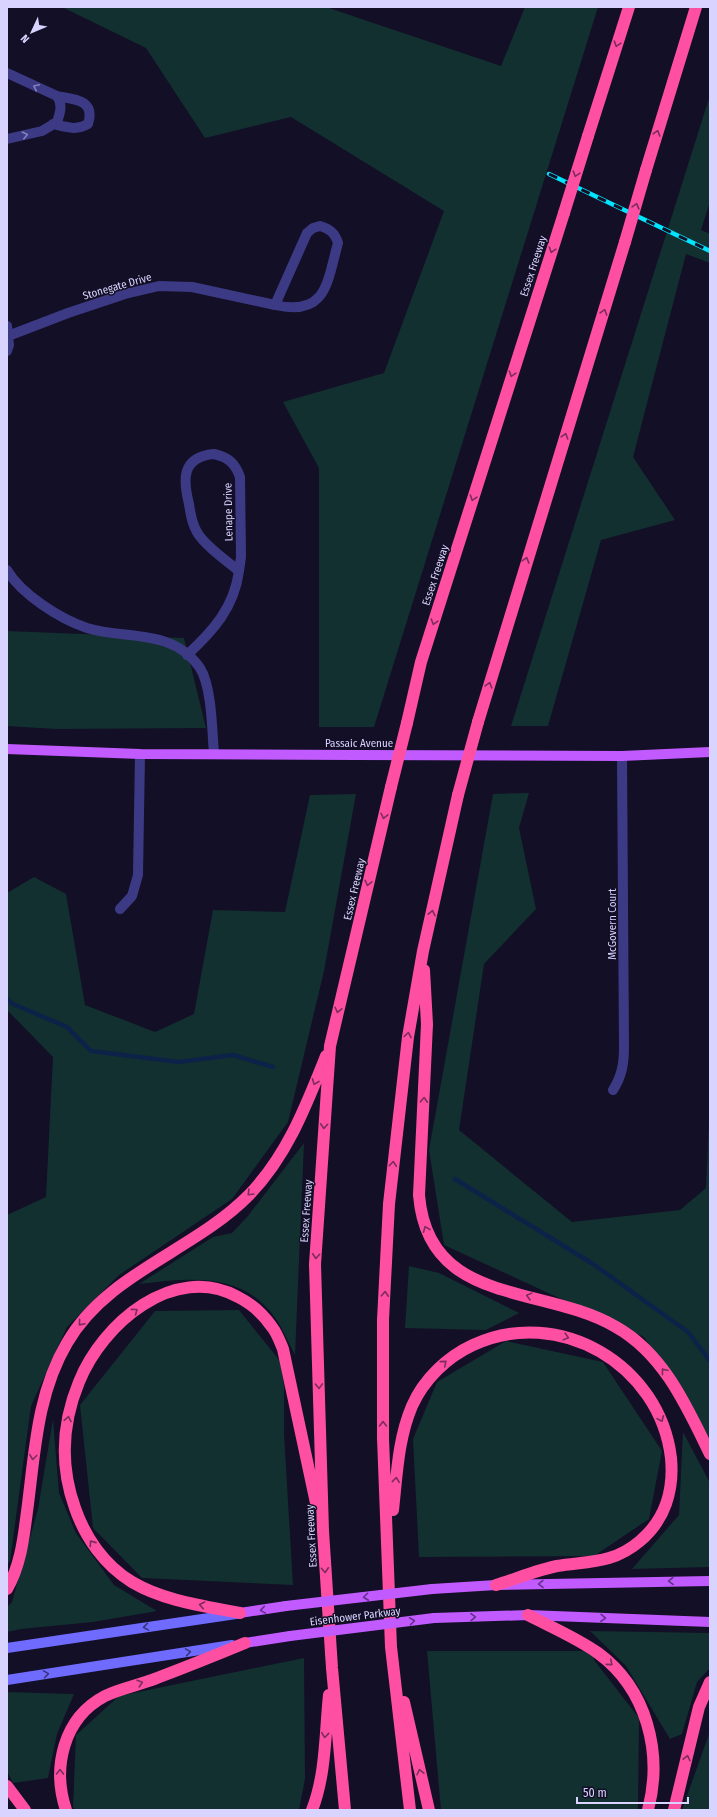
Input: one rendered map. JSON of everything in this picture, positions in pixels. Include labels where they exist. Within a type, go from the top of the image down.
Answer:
[{"type":"highway","name":"Essex Freeway","points":[[345,1810],[332,1668],[323,1531],[315,1264],[330,1046],[421,662],[629,7]]},
{"type":"highway","points":[[410,1810],[391,1647],[389,1547],[383,1430],[383,1320],[389,1204],[408,1037],[423,951],[458,795],[478,722],[696,7]]},
{"type":"highway","points":[[423,951],[427,1024],[419,1195],[420,1215],[434,1246],[455,1269],[470,1277],[500,1288],[597,1317],[617,1327],[635,1340],[653,1357],[680,1395],[710,1454]]},
{"type":"highway","points":[[7,1589],[19,1561],[23,1541],[38,1420],[43,1399],[50,1378],[67,1342],[78,1326],[108,1296],[230,1211],[262,1180],[276,1162],[301,1117],[330,1046]]},
{"type":"highway","points":[[240,1613],[171,1598],[131,1582],[102,1556],[85,1533],[77,1516],[66,1480],[65,1439],[67,1418],[79,1382],[87,1366],[107,1337],[121,1322],[149,1301],[167,1292],[198,1286],[214,1287],[231,1293],[248,1302],[262,1314],[273,1328],[283,1349],[323,1531]]},
{"type":"highway","points":[[389,1547],[400,1446],[413,1405],[422,1387],[434,1372],[463,1349],[497,1335],[533,1332],[568,1338],[604,1353],[622,1366],[636,1380],[647,1395],[665,1430],[670,1449],[672,1467],[669,1498],[662,1515],[652,1529],[628,1550],[609,1558],[590,1563],[556,1566],[496,1585]]},
{"type":"highway","points":[[528,1615],[598,1653],[618,1670],[631,1686],[642,1708],[651,1742],[653,1780],[652,1795],[648,1810]]},
{"type":"highway","points":[[66,1810],[61,1794],[60,1778],[63,1748],[75,1724],[93,1705],[115,1691],[156,1679],[245,1643]]},
{"type":"highway","points":[[391,1647],[429,1810]]},
{"type":"highway","points":[[312,1810],[317,1796],[322,1770],[332,1668]]},
{"type":"highway","points":[[674,1810],[699,1707],[710,1682]]},
{"type":"highway","points":[[7,1786],[25,1810]]},
{"type":"main road","name":"Passaic Avenue","points":[[7,749],[140,754],[622,756],[710,752]]},
{"type":"main road","name":"Eisenhower Parkway","points":[[240,1613],[286,1606],[432,1589],[496,1585],[710,1581]]},
{"type":"main road","name":"Eisenhower Parkway","points":[[245,1643],[434,1618],[528,1615],[710,1622]]},
{"type":"street","points":[[7,73],[56,96],[84,102],[89,109],[90,116],[88,124],[81,128],[72,129],[53,124]]},
{"type":"street","points":[[7,139],[42,131],[57,122],[60,113],[60,101],[56,96]]},
{"type":"street","name":"Stonegate Drive","points":[[8,336],[125,294],[159,286],[192,287],[288,308],[300,308],[311,304],[325,290],[338,243],[336,236],[329,229],[320,226],[307,232],[275,305]]},
{"type":"street","points":[[7,326],[7,351]]},
{"type":"street","name":"Lenape Drive","points":[[187,656],[212,631],[230,604],[237,587],[241,557],[240,477],[237,469],[225,457],[214,454],[205,455],[194,460],[185,475],[184,484],[193,526],[202,539],[239,571]]},
{"type":"street","points":[[7,570],[10,575],[33,598],[56,614],[86,628],[157,638],[174,645],[187,656],[200,668],[207,685],[214,754]]},
{"type":"street","points":[[120,908],[132,896],[138,875],[140,754]]},
{"type":"street","name":"McGovern Court","points":[[613,1090],[620,1080],[624,1047],[622,756]]},
{"type":"street","name":"Eisenhower Parkway","points":[[7,1648],[240,1613]]},
{"type":"street","name":"Eisenhower Parkway","points":[[7,1680],[245,1643]]},
{"type":"green space","points":[[62,7],[326,7],[501,66],[525,7],[598,7],[374,727],[319,727],[319,468],[283,402],[384,373],[444,211],[291,117],[205,138],[146,48]]},
{"type":"green space","points":[[710,95],[710,202],[701,230],[710,234],[710,263],[686,254],[633,457],[675,520],[601,540],[548,726],[511,726]]},
{"type":"green space","points":[[7,631],[184,638],[206,728],[56,729],[7,726]]},
{"type":"green space","points":[[529,793],[519,828],[536,909],[484,964],[459,1130],[572,1222],[680,1210],[706,1188],[710,1096],[710,1439],[644,1337],[444,1245],[429,1150],[493,794]]},
{"type":"green space","points":[[356,794],[324,971],[288,1122],[232,1199],[119,1275],[67,1327],[31,1406],[10,1561],[7,1565],[7,1215],[46,1197],[53,1057],[7,1010],[7,893],[34,877],[66,894],[85,1005],[155,1032],[194,1014],[213,910],[285,912],[310,795]]},
{"type":"green space","points":[[304,1143],[295,1355],[278,1322],[265,1305],[250,1294],[233,1286],[197,1280],[178,1280],[139,1284],[213,1237],[232,1233],[247,1217]]},
{"type":"green space","points":[[409,1266],[439,1273],[519,1313],[486,1330],[405,1328]]},
{"type":"green space","points":[[239,1310],[280,1361],[284,1386],[284,1434],[293,1585],[142,1578],[93,1528],[80,1405],[155,1311]]},
{"type":"green space","points":[[506,1341],[603,1362],[662,1451],[649,1519],[594,1556],[419,1557],[413,1439],[437,1382]]},
{"type":"green space","points":[[53,1419],[59,1493],[76,1533],[114,1585],[157,1611],[93,1622],[21,1629],[7,1632],[7,1607],[12,1602],[38,1509]]},
{"type":"green space","points":[[683,1432],[710,1483],[710,1567],[632,1569],[679,1515]]},
{"type":"green space","points":[[590,1631],[710,1633],[710,1668],[697,1682],[682,1734],[670,1739],[626,1666]]},
{"type":"green space","points":[[427,1651],[594,1651],[594,1660],[639,1718],[638,1810],[441,1810]]},
{"type":"green space","points":[[304,1658],[305,1779],[299,1810],[76,1810],[73,1807],[76,1735],[119,1696]]},
{"type":"green space","points":[[7,1692],[74,1694],[57,1734],[48,1778],[13,1783],[7,1771]]},
{"type":"green space","points":[[710,1731],[710,1810],[682,1810]]},
{"type":"waterway","points":[[7,999],[13,1004],[67,1027],[91,1051],[179,1062],[233,1055],[273,1067]]},
{"type":"waterway","points":[[455,1179],[593,1264],[688,1332],[710,1361]]},
{"type":"railway","points":[[549,174],[710,251]]}]
